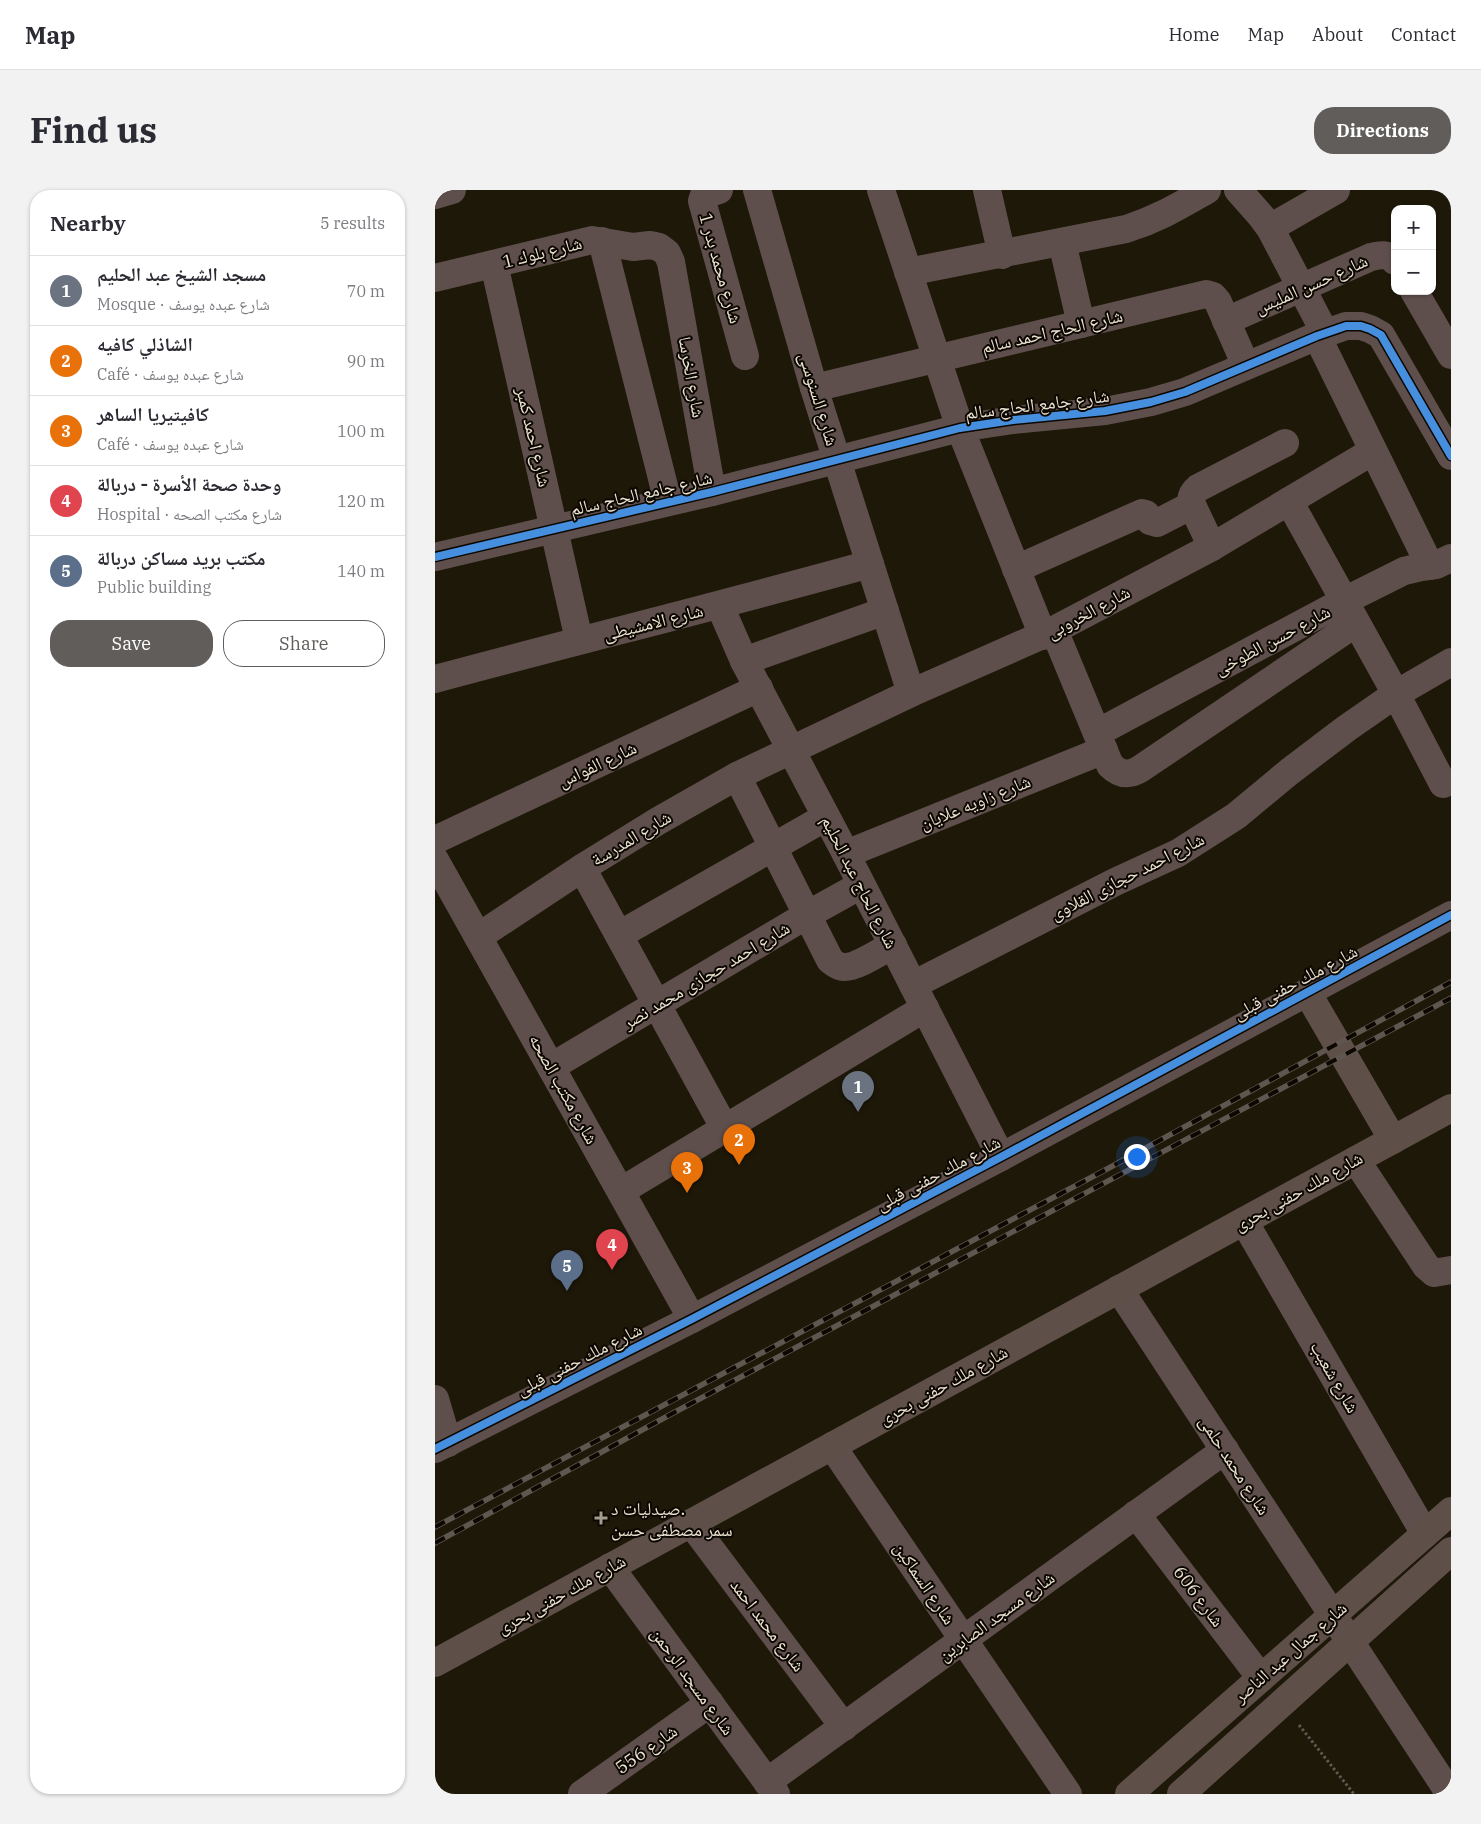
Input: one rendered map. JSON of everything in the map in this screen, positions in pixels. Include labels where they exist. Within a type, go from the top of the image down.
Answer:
[{"type":"main road","points":[[1307,992],[1393,1140]]},
{"type":"main road","name":"شارع ملك حفنى بحرى","points":[[435,1663],[1451,1108]]},
{"type":"main road","name":"شارع جمال عبد الناصر","points":[[1129,1794],[1451,1511]]},
{"type":"main road","name":"شارع جمال عبد الناصر","points":[[1181,1794],[1451,1551]]},
{"type":"street","points":[[435,195],[452,190]]},
{"type":"street","name":"شارع محمد بدر 1","points":[[719,190],[704,195],[702,201],[745,356]]},
{"type":"street","name":"شارع السنوسى","points":[[757,190],[814,388],[911,694]]},
{"type":"street","points":[[881,190],[960,428],[1016,569],[1101,741],[1110,765],[1116,771],[1124,774],[1133,773],[1350,612]]},
{"type":"street","points":[[987,190],[1002,254]]},
{"type":"street","points":[[908,272],[1126,229],[1173,211],[1207,190]]},
{"type":"street","points":[[1238,190],[1270,228],[1301,289],[1373,450],[1440,562]]},
{"type":"street","points":[[1270,228],[1336,190]]},
{"type":"street","points":[[602,241],[668,502]]},
{"type":"street","name":"شارع بلوك 1","points":[[435,278],[583,242],[602,241],[620,246],[650,245],[659,247],[667,253],[671,262]]},
{"type":"street","points":[[1062,242],[1081,324]]},
{"type":"street","name":"شارع حسن المليس","points":[[1227,321],[1371,257],[1382,254],[1391,258]]},
{"type":"street","name":"شارع الخرسا","points":[[671,262],[712,492]]},
{"type":"street","name":"شارع احمد كمبر","points":[[494,264],[579,640]]},
{"type":"street","name":"شارع الحاج احمد سالم","points":[[814,388],[1206,294],[1213,296],[1218,302],[1247,366]]},
{"type":"street","points":[[1416,295],[1451,355]]},
{"type":"street","name":"شارع جامع الحاج سالم","points":[[435,557],[712,492],[960,428],[1013,420],[1105,411],[1151,402],[1185,392],[1321,334],[1346,326],[1361,326],[1371,329],[1381,336],[1451,456]]},
{"type":"street","points":[[1212,547],[1191,505],[1193,492],[1285,443]]},
{"type":"street","name":"شارع الخروبى","points":[[791,750],[1049,633],[1212,547],[1373,450]]},
{"type":"street","points":[[1289,501],[1396,694],[1443,784]]},
{"type":"street","points":[[1016,569],[1142,513],[1146,514],[1150,521],[1157,522],[1191,505]]},
{"type":"street","name":"شارع حسن الطوخى","points":[[1101,741],[1350,612],[1404,572],[1440,562]]},
{"type":"street","name":"شارع الامشيطى","points":[[435,679],[579,640],[719,606],[870,564]]},
{"type":"street","name":"شارع الحاج عبد الحليم","points":[[719,606],[744,661],[846,854],[1001,1157]]},
{"type":"street","points":[[744,661],[885,611]]},
{"type":"street","name":"شارع احمد حجازى القلاوى","points":[[621,1192],[725,1129],[919,996],[1115,882],[1178,853],[1236,816],[1304,761],[1396,694],[1451,662]]},
{"type":"street","name":"شارع الفواس","points":[[435,840],[759,688]]},
{"type":"street","name":"شارع زاويه علايان","points":[[846,854],[1101,741]]},
{"type":"street","name":"شارع المدرسة","points":[[478,937],[658,820],[737,776],[791,750]]},
{"type":"street","points":[[737,776],[829,960],[845,968],[853,966],[893,945]]},
{"type":"street","points":[[619,935],[826,817]]},
{"type":"street","name":"شارع مكتب الصحه","points":[[435,860],[692,1319]]},
{"type":"street","points":[[582,868],[725,1129]]},
{"type":"street","name":"شارع احمد حجازى محمد نصر","points":[[551,1067],[861,884]]},
{"type":"street","name":"شارع ملك حفنى قبلى","points":[[441,1446],[692,1319],[1001,1157],[1451,915]]},
{"type":"street","points":[[1356,1160],[1426,1266],[1434,1273],[1451,1270]]},
{"type":"street","name":"شارع شعيب","points":[[1244,1221],[1425,1534]]},
{"type":"street","name":"شارع محمد حلمى","points":[[1119,1289],[1350,1641],[1443,1766],[1450,1794]]},
{"type":"street","points":[[435,1400],[441,1446]]},
{"type":"street","name":"شارع السماكين","points":[[832,1446],[1068,1794]]},
{"type":"street","name":"شارع مسجد الصابرين","points":[[772,1788],[844,1727],[1225,1450]]},
{"type":"street","name":"شارع 606","points":[[1137,1514],[1261,1678]]},
{"type":"street","name":"شارع محمد احمد","points":[[691,1523],[844,1727]]},
{"type":"street","name":"شارع مسجد الرحمن","points":[[610,1567],[772,1788]]},
{"type":"street","name":"شارع 556","points":[[582,1794],[710,1703]]},
{"type":"path","points":[[1280,1704],[1317,1746],[1355,1794]]},
{"type":"railway","points":[[435,1527],[1107,1169],[1451,982]]},
{"type":"railway","points":[[435,1543],[675,1412],[1451,998]]},
{"type":"cycle path","points":[[435,557],[712,492],[960,428],[1013,420],[1105,411],[1151,402],[1185,392],[1317,336],[1346,326],[1361,326],[1381,335],[1451,456]]},
{"type":"cycle path","points":[[435,1449],[692,1319],[1001,1157],[1451,915]]},
{"type":"place","name":"مسجد الشيخ عبد الحليم","points":[[858,1112]]},
{"type":"place","name":"الشاذلي كافيه","points":[[739,1165]]},
{"type":"place","name":"كافيتيريا الساهر","points":[[687,1193]]},
{"type":"place","name":"وحدة صحة الأسرة - دربالة","points":[[612,1270]]},
{"type":"place","name":"مكتب بريد مساكن دربالة","points":[[567,1291]]},
{"type":"place","name":"صيدليات د. سمر مصطفى حسن","points":[[601,1518]]}]
